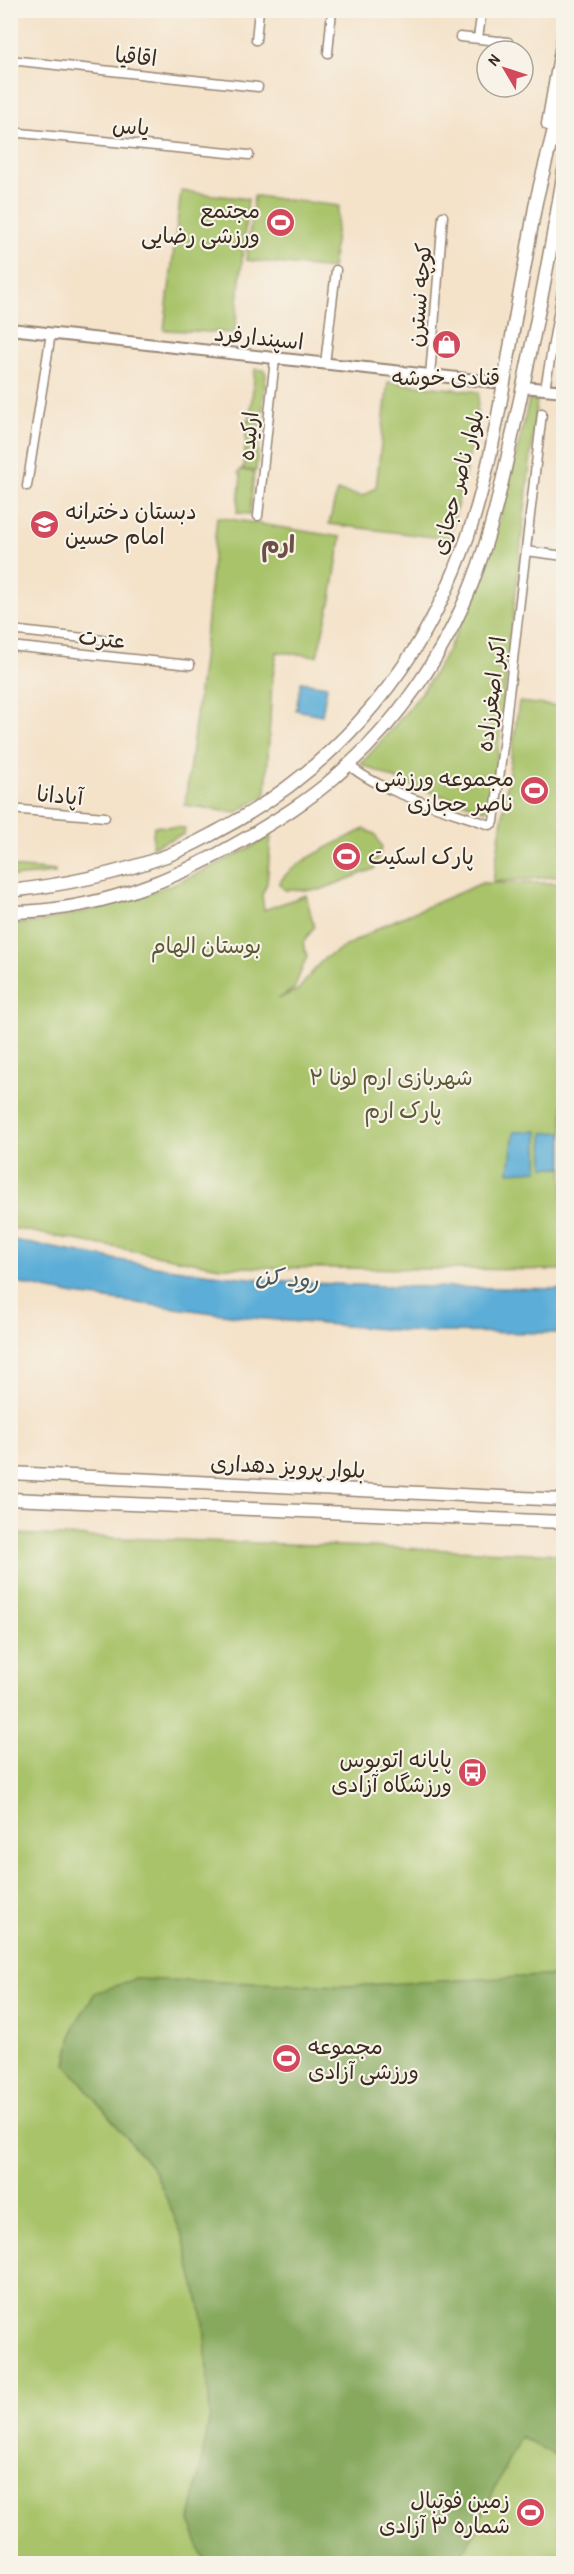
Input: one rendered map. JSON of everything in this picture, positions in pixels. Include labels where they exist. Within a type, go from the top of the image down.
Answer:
[{"type":"main road","points":[[536,203],[564,33]]},
{"type":"main road","name":"بلوار ناصر حجازی","points":[[10,891],[82,881],[165,857],[254,811],[312,768],[346,737],[388,688],[413,652],[438,609],[456,568],[472,522],[485,472],[503,383],[536,203],[564,86]]},
{"type":"main road","name":"بلوار ناصر حجازی","points":[[10,912],[32,912],[114,897],[153,884],[215,856],[276,820],[349,765],[420,681],[465,601],[494,517],[558,235],[558,204],[564,171]]},
{"type":"main road","points":[[558,204],[564,183]]},
{"type":"main road","name":"بلوار پرویز دهداری","points":[[10,1473],[564,1500]]},
{"type":"main road","name":"بلوار پرویز دهداری","points":[[10,1499],[564,1522]]},
{"type":"street","points":[[256,40],[259,10]]},
{"type":"street","points":[[327,53],[332,10]]},
{"type":"street","points":[[460,37],[478,39],[482,10]]},
{"type":"street","name":"اقاقیا","points":[[10,60],[258,87]]},
{"type":"street","name":"یاس","points":[[10,132],[249,155]]},
{"type":"street","name":"کوچه نسترن","points":[[430,376],[443,216]]},
{"type":"street","points":[[325,364],[336,270]]},
{"type":"street","points":[[545,389],[564,280]]},
{"type":"street","name":"اسپندارفرد","points":[[10,329],[503,383]]},
{"type":"street","points":[[27,486],[51,333]]},
{"type":"street","name":"ارکیده","points":[[258,516],[275,359]]},
{"type":"street","points":[[524,387],[564,391]]},
{"type":"street","name":"اکبر اصغرزاده","points":[[349,765],[370,780],[403,794],[490,825],[494,822],[542,413]]},
{"type":"street","points":[[526,551],[564,556]]},
{"type":"street","points":[[10,630],[112,641]]},
{"type":"street","name":"عترت","points":[[10,646],[190,665]]},
{"type":"street","name":"آپادانا","points":[[10,809],[105,817]]},
{"type":"green space","points":[[181,191],[248,199],[235,333],[164,330]]},
{"type":"green space","points":[[254,196],[339,206],[332,269],[246,260]]},
{"type":"green space","points":[[255,369],[264,370],[266,374],[262,421],[247,420],[250,417]]},
{"type":"green space","points":[[388,382],[479,392],[475,431],[449,539],[329,524],[337,491],[362,496],[376,488]]},
{"type":"green space","points":[[529,400],[537,400],[492,806],[485,810],[406,784],[361,764],[421,694],[448,650],[465,616],[502,510]]},
{"type":"green space","points":[[247,421],[261,422],[256,471],[241,469],[244,467]]},
{"type":"green space","points":[[241,470],[254,472],[250,514],[237,513],[241,476],[238,473]]},
{"type":"green space","points":[[217,517],[341,537],[331,599],[317,656],[277,652],[272,681],[266,794],[236,813],[185,805]]},
{"type":"green space","name":"مجموعه ورزشی ناصر حجازی","points":[[519,702],[563,707],[563,876],[493,882]]},
{"type":"green space","points":[[154,826],[185,828],[184,834],[152,847]]},
{"type":"green space","name":"پارک اسکیت","points":[[364,829],[375,834],[382,847],[374,869],[320,890],[285,890],[279,884],[285,876],[305,860]]},
{"type":"green space","name":"پارک ارم","points":[[271,836],[267,883],[262,895],[264,910],[306,895],[314,927],[303,943],[307,956],[294,989],[278,999],[298,990],[323,959],[384,925],[482,883],[563,883],[563,1270],[220,1267],[11,1228],[10,924],[50,920],[101,908],[152,892],[223,862]]},
{"type":"green space","points":[[11,867],[55,871],[55,873],[11,877]]},
{"type":"green space","name":"مجموعه ورزشی آزادی","points":[[11,1534],[563,1554],[563,2563],[11,2563]]},
{"type":"green space","points":[[563,1975],[563,2459],[520,2437],[462,2557],[474,2563],[207,2563],[201,2553],[190,2521],[210,2416],[204,2323],[183,2237],[155,2172],[66,2064],[74,2026],[95,1993],[135,1979],[344,1986]]},
{"type":"water","points":[[301,682],[327,686],[322,715],[296,710]]},
{"type":"water","points":[[538,1131],[538,1170],[509,1172],[514,1132]]},
{"type":"water","points":[[563,1132],[563,1167],[544,1167],[543,1133]]},
{"type":"water","points":[[10,1240],[176,1269],[272,1280],[397,1286],[563,1289],[563,1333],[417,1332],[253,1318],[75,1295],[11,1282]]},
{"type":"place","name":"مجتمع ورزشی رضایی","points":[[281,223]]},
{"type":"place","name":"قنادی خوشه","points":[[446,345]]},
{"type":"place","name":"دبستان دخترانه امام حسین","points":[[44,524]]},
{"type":"place","name":"مجموعه ورزشی ناصر حجازی","points":[[535,791]]},
{"type":"place","name":"پارک اسکیت","points":[[347,856]]},
{"type":"place","name":"پایانه اتوبوس ورزشگاه آزادی","points":[[473,1772]]},
{"type":"place","name":"مجموعه ورزشی آزادی","points":[[287,2059]]},
{"type":"place","name":"زمین فوتبال شماره ۳ آزادی","points":[[531,2513]]},
{"type":"district","name":"ارم","points":[[278,545]]},
{"type":"park label","name":"بوستان الهام","points":[[206,945]]},
{"type":"park label","name":"شهربازی ارم لونا ۲","points":[[391,1077]]},
{"type":"water label","name":"رود کن","points":[[287,1278]]}]
